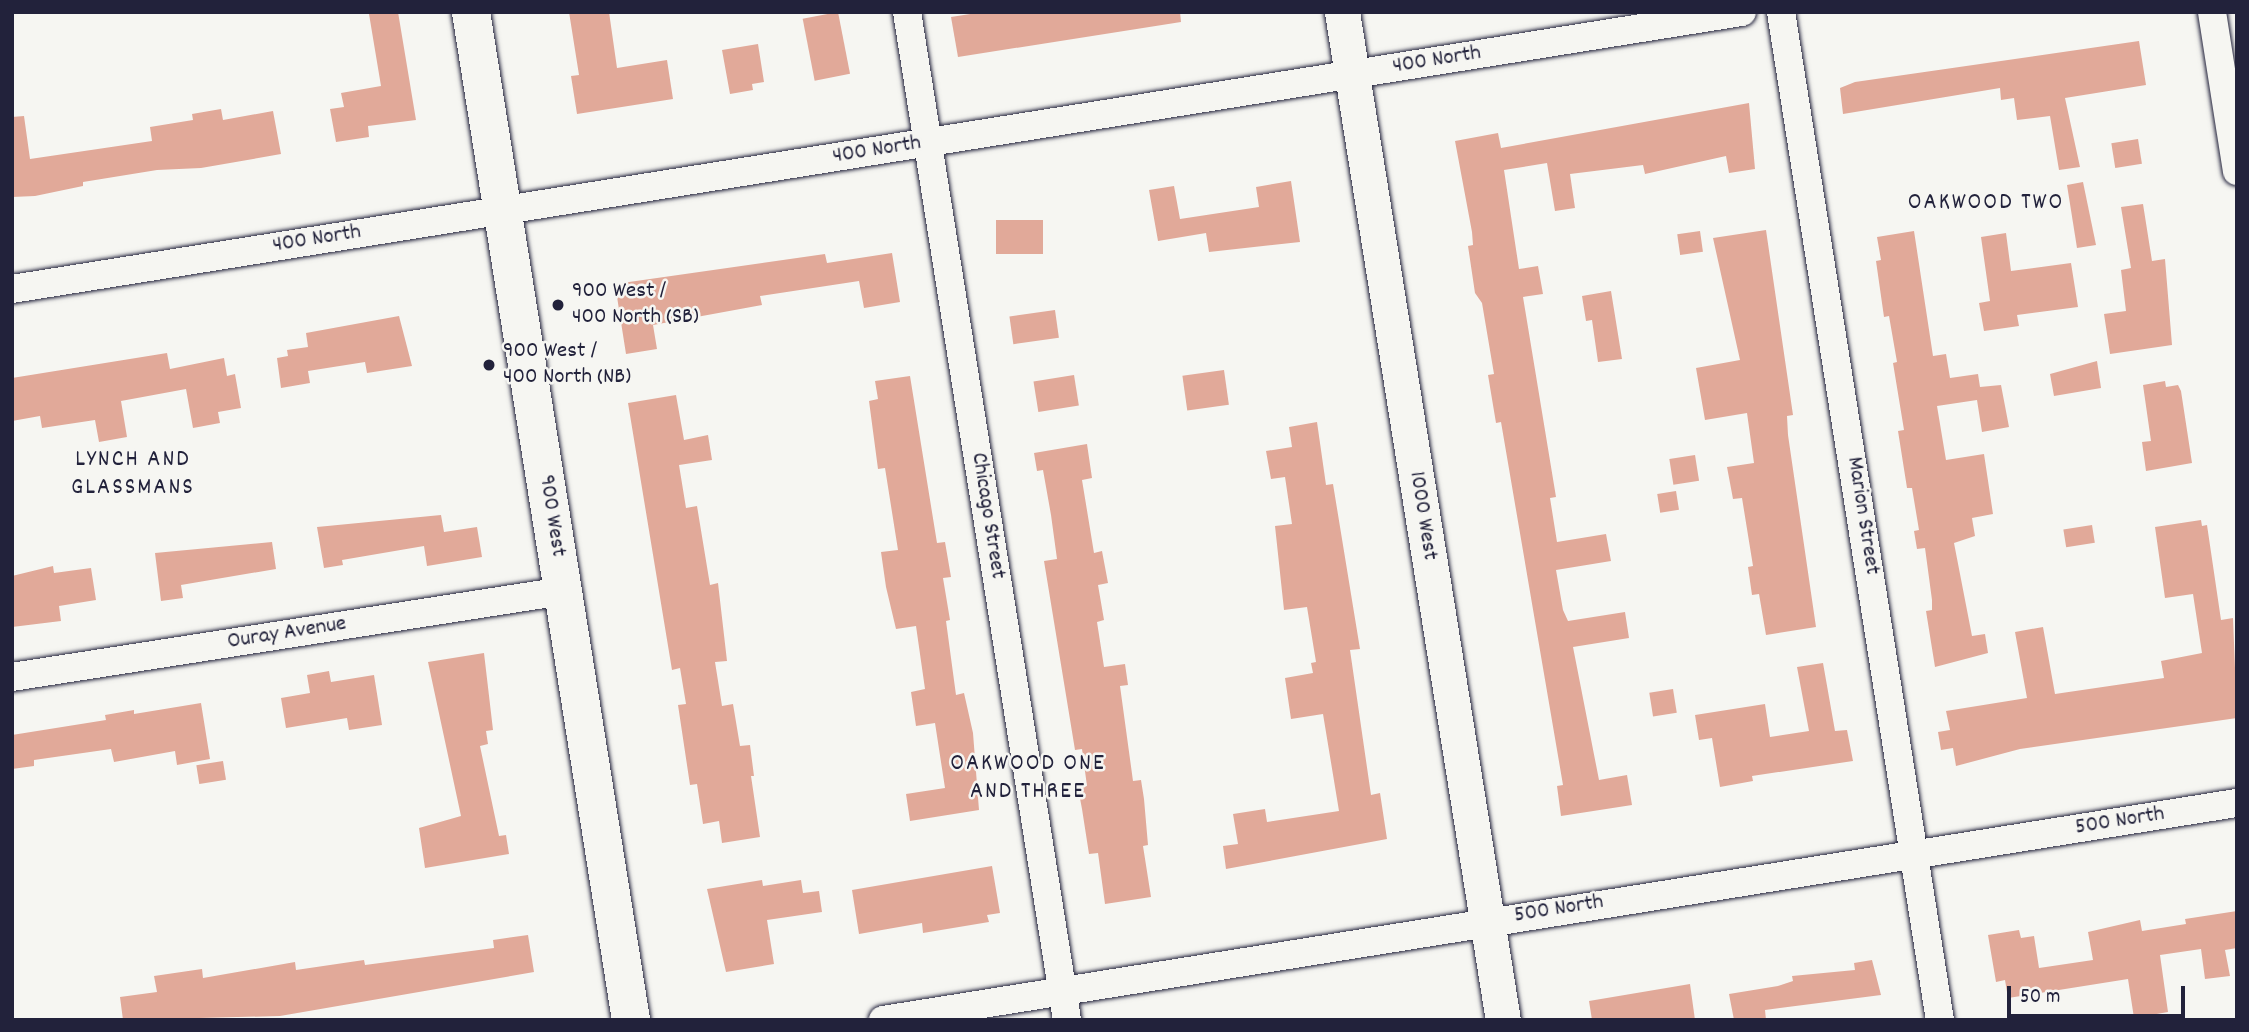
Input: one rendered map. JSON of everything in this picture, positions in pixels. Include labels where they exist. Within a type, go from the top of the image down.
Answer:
[{"type":"main road","name":"900 West","points":[[471,12],[631,1020]]},
{"type":"street","name":"Chicago Street","points":[[907,12],[1067,1020]]},
{"type":"street","name":"1000 West","points":[[1342,12],[1503,1020]]},
{"type":"street","name":"400 North","points":[[12,289],[1742,12]]},
{"type":"street","name":"Marion Street","points":[[1781,12],[1940,1020]]},
{"type":"street","points":[[2211,12],[2237,171]]},
{"type":"street","name":"Ouray Avenue","points":[[12,677],[563,591]]},
{"type":"street","name":"500 North","points":[[883,1020],[2237,803]]},
{"type":"building","points":[[398,12],[416,120],[368,126],[369,137],[336,142],[330,109],[344,107],[341,93],[381,86],[369,14]]},
{"type":"building","points":[[569,12],[609,12],[617,68],[667,60],[673,99],[577,114],[571,76],[579,75]]},
{"type":"building","points":[[838,12],[850,74],[815,81],[803,19]]},
{"type":"building","points":[[983,12],[1180,12],[1181,22],[958,57],[951,17]]},
{"type":"building","points":[[2139,41],[2146,85],[2065,98],[2080,167],[2059,170],[2050,116],[2017,120],[2014,98],[2001,100],[2000,88],[1843,114],[1840,88],[1855,82]]},
{"type":"building","points":[[758,44],[764,82],[752,84],[753,90],[730,94],[722,50]]},
{"type":"building","points":[[1749,103],[1755,169],[1729,173],[1726,156],[1645,174],[1643,165],[1570,174],[1575,208],[1555,211],[1547,163],[1504,170],[1519,269],[1538,266],[1543,294],[1523,297],[1556,497],[1550,498],[1557,542],[1606,534],[1611,561],[1556,570],[1563,610],[1568,621],[1625,612],[1629,638],[1573,647],[1599,780],[1627,775],[1632,805],[1561,816],[1557,786],[1563,785],[1501,422],[1496,423],[1488,375],[1494,374],[1482,303],[1475,293],[1468,246],[1473,245],[1472,232],[1455,141],[1498,133],[1501,148]]},
{"type":"building","points":[[221,109],[223,120],[273,111],[281,154],[201,168],[157,170],[83,182],[83,186],[35,196],[12,197],[12,117],[24,116],[30,159],[152,141],[150,127],[193,120],[192,114]]},
{"type":"building","points":[[2138,139],[2142,164],[2115,168],[2111,143]]},
{"type":"building","points":[[1291,181],[1300,242],[1209,252],[1206,233],[1158,241],[1149,190],[1174,186],[1180,219],[1259,207],[1256,187]]},
{"type":"building","points":[[2083,182],[2096,245],[2077,248],[2067,185]]},
{"type":"building","points":[[2143,204],[2152,261],[2165,259],[2172,345],[2110,354],[2104,314],[2126,311],[2121,270],[2131,268],[2121,207]]},
{"type":"building","points":[[996,220],[1043,220],[1043,254],[996,254]]},
{"type":"building","points":[[1766,230],[1793,415],[1787,416],[1788,435],[1816,627],[1766,635],[1759,594],[1752,595],[1748,567],[1753,566],[1742,498],[1733,499],[1727,467],[1754,463],[1747,413],[1705,420],[1696,368],[1740,360],[1713,238]]},
{"type":"building","points":[[1700,231],[1703,252],[1680,255],[1677,234]]},
{"type":"building","points":[[1914,231],[1933,356],[1946,354],[1950,378],[1978,374],[1980,387],[2001,385],[2009,427],[1982,432],[1977,400],[1937,406],[1946,460],[1984,454],[1993,514],[1972,518],[1975,536],[1954,543],[1972,636],[1985,634],[1988,653],[1935,667],[1926,611],[1932,610],[1932,600],[1925,548],[1917,549],[1914,531],[1919,530],[1912,488],[1907,488],[1898,431],[1904,430],[1893,363],[1897,362],[1889,316],[1884,317],[1876,261],[1881,260],[1877,237]]},
{"type":"building","points":[[2006,233],[2011,271],[2071,263],[2078,307],[2017,315],[2019,326],[1984,331],[1979,303],[1990,301],[1981,237]]},
{"type":"building","points":[[892,253],[900,302],[864,308],[859,281],[760,296],[762,305],[653,325],[657,349],[626,354],[615,284],[825,254],[827,263]]},
{"type":"building","points":[[1611,291],[1622,359],[1598,362],[1592,320],[1586,321],[1582,296]]},
{"type":"building","points":[[1055,310],[1059,338],[1013,344],[1009,316]]},
{"type":"building","points":[[399,316],[412,366],[367,373],[365,362],[308,371],[310,383],[281,388],[277,358],[288,356],[287,350],[308,347],[306,333]]},
{"type":"building","points":[[167,353],[170,369],[224,358],[227,376],[235,374],[241,408],[218,412],[220,423],[193,428],[186,389],[121,401],[127,437],[99,442],[95,420],[42,428],[40,416],[12,421],[12,378]]},
{"type":"building","points":[[2097,361],[2101,388],[2054,396],[2050,374]]},
{"type":"building","points":[[1224,370],[1229,405],[1187,411],[1182,376]]},
{"type":"building","points":[[1074,375],[1079,406],[1038,412],[1034,381]]},
{"type":"building","points":[[910,376],[937,543],[945,542],[951,577],[943,578],[950,620],[946,621],[956,695],[964,693],[973,733],[979,810],[910,821],[906,794],[945,788],[935,723],[916,726],[911,692],[925,689],[916,626],[896,629],[886,587],[881,552],[898,550],[885,468],[878,469],[869,401],[878,399],[875,381]]},
{"type":"building","points":[[2165,381],[2166,387],[2178,385],[2181,391],[2192,463],[2146,471],[2142,442],[2151,441],[2143,385]]},
{"type":"building","points":[[676,395],[684,440],[708,435],[712,460],[679,465],[686,508],[697,506],[710,585],[718,583],[727,661],[715,662],[722,706],[733,704],[740,746],[750,745],[754,776],[751,776],[760,837],[722,843],[719,821],[703,824],[697,784],[690,785],[678,705],[686,704],[680,668],[672,670],[628,403]]},
{"type":"building","points":[[1317,422],[1326,485],[1333,484],[1360,649],[1350,650],[1371,795],[1380,793],[1387,839],[1226,869],[1223,846],[1238,844],[1233,814],[1265,809],[1267,822],[1339,811],[1323,714],[1291,719],[1285,678],[1313,673],[1311,663],[1316,662],[1307,607],[1284,610],[1275,526],[1292,524],[1285,477],[1271,479],[1266,451],[1292,447],[1289,427]]},
{"type":"building","points":[[1087,444],[1092,478],[1082,480],[1094,553],[1102,551],[1108,583],[1098,585],[1104,620],[1097,622],[1104,667],[1125,664],[1128,685],[1120,686],[1133,781],[1141,780],[1144,799],[1148,845],[1143,846],[1151,897],[1105,904],[1098,853],[1089,854],[1078,788],[1087,786],[1082,749],[1075,750],[1044,561],[1057,559],[1043,470],[1037,471],[1034,453]]},
{"type":"building","points":[[1695,455],[1699,481],[1673,485],[1669,459]]},
{"type":"building","points":[[1676,491],[1679,510],[1660,513],[1657,494]]},
{"type":"building","points":[[441,515],[444,532],[477,527],[482,557],[427,566],[424,546],[342,560],[343,565],[324,568],[317,527]]},
{"type":"building","points":[[2201,520],[2202,526],[2207,525],[2221,620],[2233,618],[2237,718],[2020,749],[1956,766],[1953,748],[1941,750],[1938,732],[1950,730],[1946,711],[2027,698],[2015,632],[2043,627],[2055,694],[2164,678],[2161,661],[2202,653],[2193,594],[2165,598],[2155,527]]},
{"type":"building","points":[[2092,525],[2095,543],[2066,547],[2063,530]]},
{"type":"building","points":[[272,542],[276,569],[181,585],[183,598],[161,601],[155,553]]},
{"type":"building","points":[[53,566],[54,573],[91,568],[96,600],[59,606],[61,621],[12,627],[12,576]]},
{"type":"building","points":[[484,653],[493,730],[486,731],[488,744],[480,746],[499,836],[506,835],[509,854],[425,868],[419,828],[461,816],[428,662]]},
{"type":"building","points":[[1823,663],[1835,731],[1847,730],[1853,761],[1752,776],[1753,781],[1720,787],[1712,738],[1699,740],[1695,715],[1765,704],[1770,737],[1809,731],[1797,667]]},
{"type":"building","points":[[329,671],[331,682],[374,675],[382,725],[349,730],[347,718],[286,728],[281,698],[310,693],[307,675]]},
{"type":"building","points":[[1673,689],[1677,713],[1653,716],[1649,693]]},
{"type":"building","points":[[201,703],[210,759],[177,765],[175,751],[114,762],[111,749],[34,760],[34,766],[12,769],[12,735],[106,720],[105,715],[134,710],[134,714]]},
{"type":"building","points":[[223,761],[226,780],[199,784],[196,765]]},
{"type":"building","points":[[992,866],[1000,913],[987,915],[989,922],[923,933],[922,923],[859,934],[852,890]]},
{"type":"building","points":[[762,880],[763,886],[801,880],[803,893],[819,891],[822,912],[767,920],[774,964],[726,972],[707,889]]},
{"type":"building","points":[[2237,911],[2237,948],[2225,950],[2230,976],[2205,979],[2201,949],[2160,955],[2168,1012],[2134,1018],[2128,979],[2008,998],[2005,980],[1996,982],[1988,935],[2019,930],[2021,938],[2034,936],[2039,968],[2093,960],[2088,932],[2140,920],[2142,931],[2186,924],[2185,919]]},
{"type":"building","points":[[528,935],[534,972],[280,1016],[123,1020],[120,997],[157,992],[154,976],[202,969],[203,978],[295,962],[296,970],[364,960],[365,965],[494,948],[493,940]]},
{"type":"building","points":[[1872,960],[1881,995],[1765,1010],[1766,1020],[1734,1020],[1729,994],[1778,986],[1793,981],[1792,976],[1855,970],[1854,963]]},
{"type":"building","points":[[1690,984],[1695,1020],[1592,1020],[1589,1001]]},
{"type":"place","name":"900 West / 400 North (SB)","points":[[558,305]]},
{"type":"place","name":"900 West / 400 North (NB)","points":[[489,365]]},
{"type":"district","name":"OAKWOOD TWO","points":[[1986,204]]},
{"type":"district","name":"LYNCH AND GLASSMANS","points":[[133,475]]},
{"type":"district","name":"OAKWOOD ONE AND THREE","points":[[1028,779]]}]
